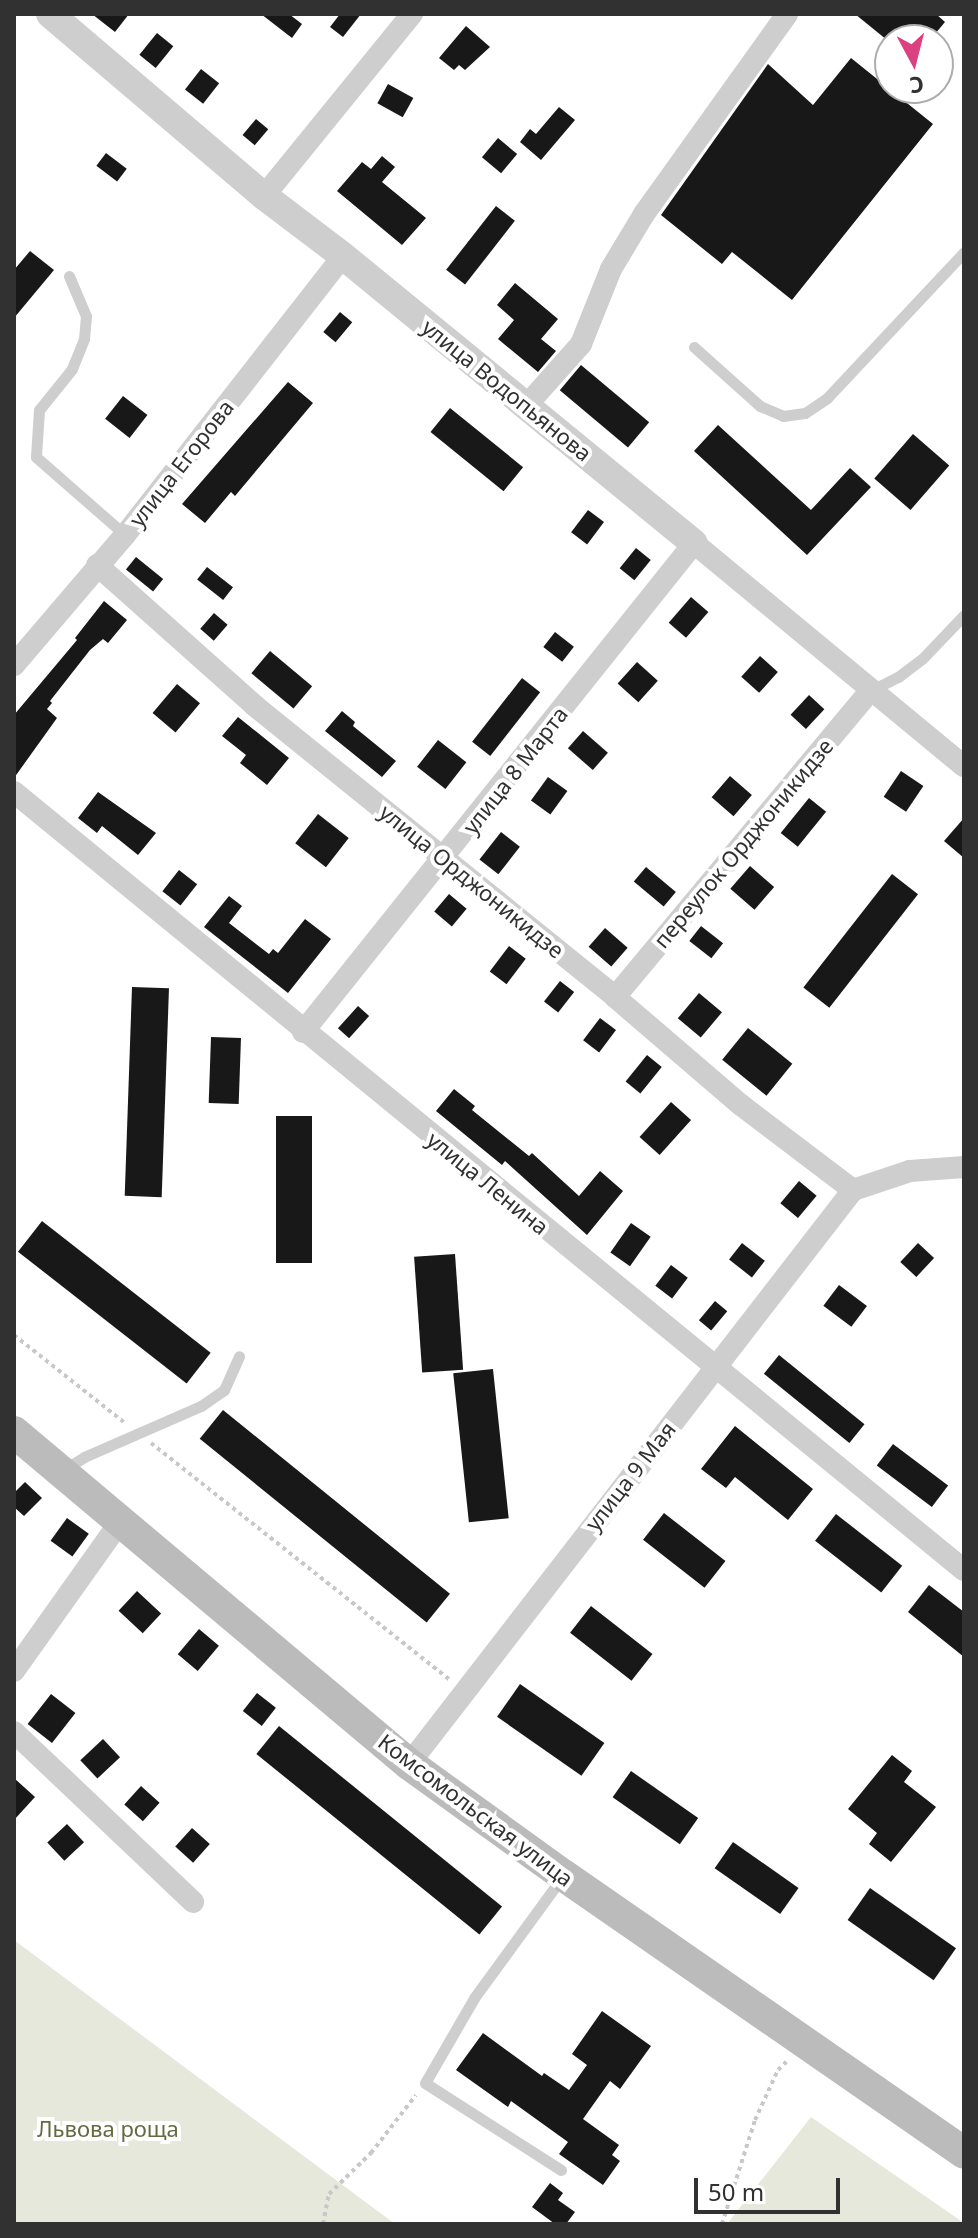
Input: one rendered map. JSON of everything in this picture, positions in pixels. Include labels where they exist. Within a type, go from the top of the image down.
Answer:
[{"type":"main road","name":"Комсомольская улица","points":[[14,1432],[409,1764],[804,2044],[964,2153]]},
{"type":"street","name":"улица Водопьянова","points":[[50,14],[264,196],[343,256],[964,766]]},
{"type":"street","points":[[264,196],[412,14]]},
{"type":"street","points":[[526,406],[581,344],[611,269],[644,214],[787,14]]},
{"type":"street","name":"улица Егорова","points":[[14,665],[125,535],[343,256]]},
{"type":"street","name":"улица 8 Марта","points":[[303,1032],[445,859],[694,543]]},
{"type":"street","name":"улица Орджоникидзе","points":[[97,565],[255,706],[615,997],[741,1105],[853,1190]]},
{"type":"street","name":"переулок Орджоникидзе","points":[[615,997],[871,690]]},
{"type":"street","name":"улица Ленина","points":[[14,792],[303,1032],[964,1570]]},
{"type":"street","points":[[853,1190],[910,1171],[964,1167]]},
{"type":"street","name":"улица 9 Мая","points":[[409,1764],[853,1190]]},
{"type":"street","points":[[14,1671],[120,1522]]},
{"type":"street","points":[[14,1732],[193,1902]]},
{"type":"lane","points":[[694,347],[760,406],[783,416],[805,413],[827,398],[964,252]]},
{"type":"lane","points":[[69,276],[86,316],[84,339],[72,369],[39,410],[36,457],[125,535]]},
{"type":"lane","points":[[871,690],[898,677],[922,659],[964,615]]},
{"type":"lane","points":[[61,1472],[84,1457],[201,1406],[224,1390],[239,1356]]},
{"type":"lane","points":[[561,2170],[425,2083],[474,1998],[563,1875]]},
{"type":"path","points":[[14,1335],[465,1692]]},
{"type":"path","points":[[722,2224],[755,2120],[778,2070],[804,2044]]},
{"type":"path","points":[[323,2224],[329,2194],[371,2153],[425,2083]]},
{"type":"green space","name":"Львова роща","points":[[14,1940],[395,2224],[14,2224]]},
{"type":"green space","points":[[811,2117],[964,2223],[964,2224],[727,2224]]},
{"type":"building","points":[[92,14],[129,14],[115,32]]},
{"type":"building","points":[[261,14],[289,14],[302,24],[292,38]]},
{"type":"building","points":[[340,14],[361,14],[343,37],[330,27]]},
{"type":"building","points":[[855,14],[936,14],[945,22],[874,24],[874,29]]},
{"type":"building","points":[[466,26],[490,47],[465,70],[459,65],[454,70],[439,58]]},
{"type":"building","points":[[157,33],[173,46],[156,68],[139,55]]},
{"type":"building","points":[[851,58],[874,77],[874,104],[908,104],[933,124],[792,300],[732,252],[722,264],[661,215],[768,64],[813,105]]},
{"type":"building","points":[[201,69],[219,83],[203,104],[185,89]]},
{"type":"building","points":[[388,84],[413,98],[403,117],[377,103]]},
{"type":"building","points":[[559,107],[575,120],[541,160],[520,142],[530,129],[536,134]]},
{"type":"building","points":[[256,119],[268,129],[255,145],[243,135]]},
{"type":"building","points":[[498,138],[517,154],[501,173],[482,157]]},
{"type":"building","points":[[106,153],[127,169],[117,181],[96,166]]},
{"type":"building","points":[[382,156],[395,167],[382,182],[426,218],[402,245],[337,191],[362,162],[371,169]]},
{"type":"building","points":[[496,206],[515,221],[465,285],[446,270]]},
{"type":"building","points":[[30,251],[54,270],[14,318],[14,270]]},
{"type":"building","points":[[515,283],[558,319],[541,339],[556,351],[538,372],[498,339],[514,320],[497,305]]},
{"type":"building","points":[[340,312],[352,322],[336,342],[323,332]]},
{"type":"building","points":[[581,365],[649,422],[628,447],[560,390]]},
{"type":"building","points":[[288,382],[313,403],[235,496],[231,492],[205,523],[182,504]]},
{"type":"building","points":[[123,396],[147,415],[130,438],[105,419]]},
{"type":"building","points":[[450,408],[523,467],[504,491],[430,432]]},
{"type":"building","points":[[718,425],[811,510],[850,468],[871,487],[807,555],[694,451]]},
{"type":"building","points":[[913,434],[949,465],[911,510],[874,479]]},
{"type":"building","points":[[588,510],[604,522],[587,544],[571,532]]},
{"type":"building","points":[[636,548],[651,560],[634,580],[620,568]]},
{"type":"building","points":[[136,557],[163,579],[153,591],[126,569]]},
{"type":"building","points":[[207,567],[233,587],[223,600],[197,580]]},
{"type":"building","points":[[691,597],[708,612],[686,638],[669,623]]},
{"type":"building","points":[[104,601],[127,620],[108,643],[103,639],[90,650],[50,701],[52,703],[47,709],[57,718],[14,778],[14,715],[77,640],[75,638]]},
{"type":"building","points":[[214,613],[228,625],[214,641],[200,629]]},
{"type":"building","points":[[555,632],[574,647],[562,662],[543,647]]},
{"type":"building","points":[[270,651],[312,686],[293,709],[251,673]]},
{"type":"building","points":[[760,656],[778,672],[759,693],[741,677]]},
{"type":"building","points":[[637,662],[658,681],[638,702],[618,684]]},
{"type":"building","points":[[522,678],[540,692],[490,756],[472,742]]},
{"type":"building","points":[[177,684],[200,703],[176,732],[153,713]]},
{"type":"building","points":[[809,695],[824,709],[806,729],[791,715]]},
{"type":"building","points":[[342,711],[355,722],[353,726],[396,761],[382,777],[325,731]]},
{"type":"building","points":[[238,717],[289,758],[267,785],[240,763],[246,755],[222,736]]},
{"type":"building","points":[[583,731],[608,753],[593,770],[568,748]]},
{"type":"building","points":[[438,740],[466,762],[445,789],[417,767]]},
{"type":"building","points":[[901,771],[923,786],[906,812],[884,797]]},
{"type":"building","points":[[730,776],[752,795],[734,816],[712,797]]},
{"type":"building","points":[[548,777],[567,791],[550,815],[531,800]]},
{"type":"building","points":[[98,792],[156,833],[138,855],[102,826],[97,833],[78,818]]},
{"type":"building","points":[[809,798],[826,812],[798,847],[781,833]]},
{"type":"building","points":[[318,814],[349,838],[326,867],[295,843]]},
{"type":"building","points":[[964,818],[964,858],[944,841]]},
{"type":"building","points":[[501,832],[520,847],[498,874],[479,860]]},
{"type":"building","points":[[750,866],[774,887],[754,910],[730,889]]},
{"type":"building","points":[[646,867],[676,892],[664,907],[634,882]]},
{"type":"building","points":[[179,870],[197,884],[181,905],[162,891]]},
{"type":"building","points":[[892,874],[918,894],[829,1008],[803,987]]},
{"type":"building","points":[[449,894],[467,909],[452,926],[434,912]]},
{"type":"building","points":[[229,896],[242,906],[229,923],[269,954],[273,949],[278,953],[305,919],[331,939],[288,993],[204,927]]},
{"type":"building","points":[[701,926],[723,943],[711,958],[689,941]]},
{"type":"building","points":[[605,928],[628,948],[611,967],[589,947]]},
{"type":"building","points":[[509,946],[526,959],[507,984],[490,972]]},
{"type":"building","points":[[560,981],[574,992],[558,1013],[544,1001]]},
{"type":"building","points":[[132,987],[169,988],[162,1197],[125,1196]]},
{"type":"building","points":[[699,993],[722,1012],[701,1038],[678,1018]]},
{"type":"building","points":[[358,1006],[369,1016],[349,1038],[338,1028]]},
{"type":"building","points":[[600,1018],[616,1030],[599,1052],[583,1040]]},
{"type":"building","points":[[748,1028],[792,1064],[766,1096],[722,1060]]},
{"type":"building","points":[[211,1037],[241,1038],[239,1104],[209,1103]]},
{"type":"building","points":[[647,1055],[662,1067],[640,1093],[626,1081]]},
{"type":"building","points":[[454,1089],[475,1106],[472,1110],[529,1156],[532,1153],[579,1196],[600,1171],[623,1191],[587,1235],[505,1161],[502,1165],[436,1111]]},
{"type":"building","points":[[671,1102],[691,1120],[660,1155],[640,1137]]},
{"type":"building","points":[[276,1116],[312,1116],[312,1263],[276,1263]]},
{"type":"building","points":[[799,1181],[817,1196],[798,1218],[780,1203]]},
{"type":"building","points":[[42,1221],[211,1353],[187,1383],[18,1252]]},
{"type":"building","points":[[631,1223],[651,1237],[630,1266],[610,1252]]},
{"type":"building","points":[[742,1243],[765,1261],[752,1277],[729,1260]]},
{"type":"building","points":[[918,1243],[934,1258],[916,1277],[900,1262]]},
{"type":"building","points":[[455,1254],[463,1370],[422,1373],[414,1257]]},
{"type":"building","points":[[671,1265],[688,1278],[672,1298],[655,1286]]},
{"type":"building","points":[[839,1285],[867,1306],[851,1327],[823,1306]]},
{"type":"building","points":[[715,1301],[727,1311],[711,1330],[699,1320]]},
{"type":"building","points":[[779,1355],[864,1424],[849,1443],[764,1374]]},
{"type":"building","points":[[493,1369],[509,1518],[469,1522],[453,1373]]},
{"type":"building","points":[[223,1410],[450,1594],[427,1623],[200,1439]]},
{"type":"building","points":[[735,1426],[813,1489],[788,1520],[735,1477],[726,1488],[701,1469]]},
{"type":"building","points":[[893,1444],[948,1486],[932,1507],[877,1466]]},
{"type":"building","points":[[25,1482],[42,1498],[24,1516],[14,1507],[14,1493]]},
{"type":"building","points":[[664,1513],[725,1561],[705,1588],[643,1540]]},
{"type":"building","points":[[836,1514],[902,1566],[881,1593],[815,1541]]},
{"type":"building","points":[[67,1518],[89,1534],[72,1557],[51,1541]]},
{"type":"building","points":[[929,1585],[964,1612],[964,1657],[908,1612]]},
{"type":"building","points":[[137,1591],[161,1614],[143,1633],[119,1611]]},
{"type":"building","points":[[591,1606],[652,1654],[632,1681],[570,1633]]},
{"type":"building","points":[[199,1629],[219,1646],[198,1671],[178,1654]]},
{"type":"building","points":[[520,1684],[604,1743],[581,1776],[497,1717]]},
{"type":"building","points":[[257,1693],[276,1708],[262,1726],[243,1711]]},
{"type":"building","points":[[51,1694],[75,1713],[52,1743],[28,1724]]},
{"type":"building","points":[[279,1726],[502,1907],[479,1935],[256,1754]]},
{"type":"building","points":[[103,1739],[120,1757],[97,1778],[80,1760]]},
{"type":"building","points":[[892,1755],[912,1771],[904,1782],[936,1807],[891,1862],[869,1844],[877,1833],[848,1809]]},
{"type":"building","points":[[631,1771],[698,1818],[680,1844],[613,1797]]},
{"type":"building","points":[[14,1778],[35,1797],[14,1820]]},
{"type":"building","points":[[141,1786],[160,1803],[143,1821],[124,1805]]},
{"type":"building","points":[[67,1824],[84,1842],[64,1861],[47,1842]]},
{"type":"building","points":[[192,1828],[210,1844],[193,1863],[175,1847]]},
{"type":"building","points":[[733,1842],[799,1888],[780,1914],[715,1868]]},
{"type":"building","points":[[870,1888],[956,1948],[934,1980],[848,1920]]},
{"type":"building","points":[[602,2011],[651,2046],[620,2089],[610,2081],[583,2119],[619,2145],[612,2155],[620,2161],[603,2185],[559,2154],[568,2142],[511,2101],[508,2107],[456,2070],[483,2033],[542,2076],[544,2073],[569,2090],[587,2065],[572,2054]]},
{"type":"building","points":[[550,2183],[563,2193],[558,2200],[575,2212],[566,2224],[555,2224],[532,2207]]}]
